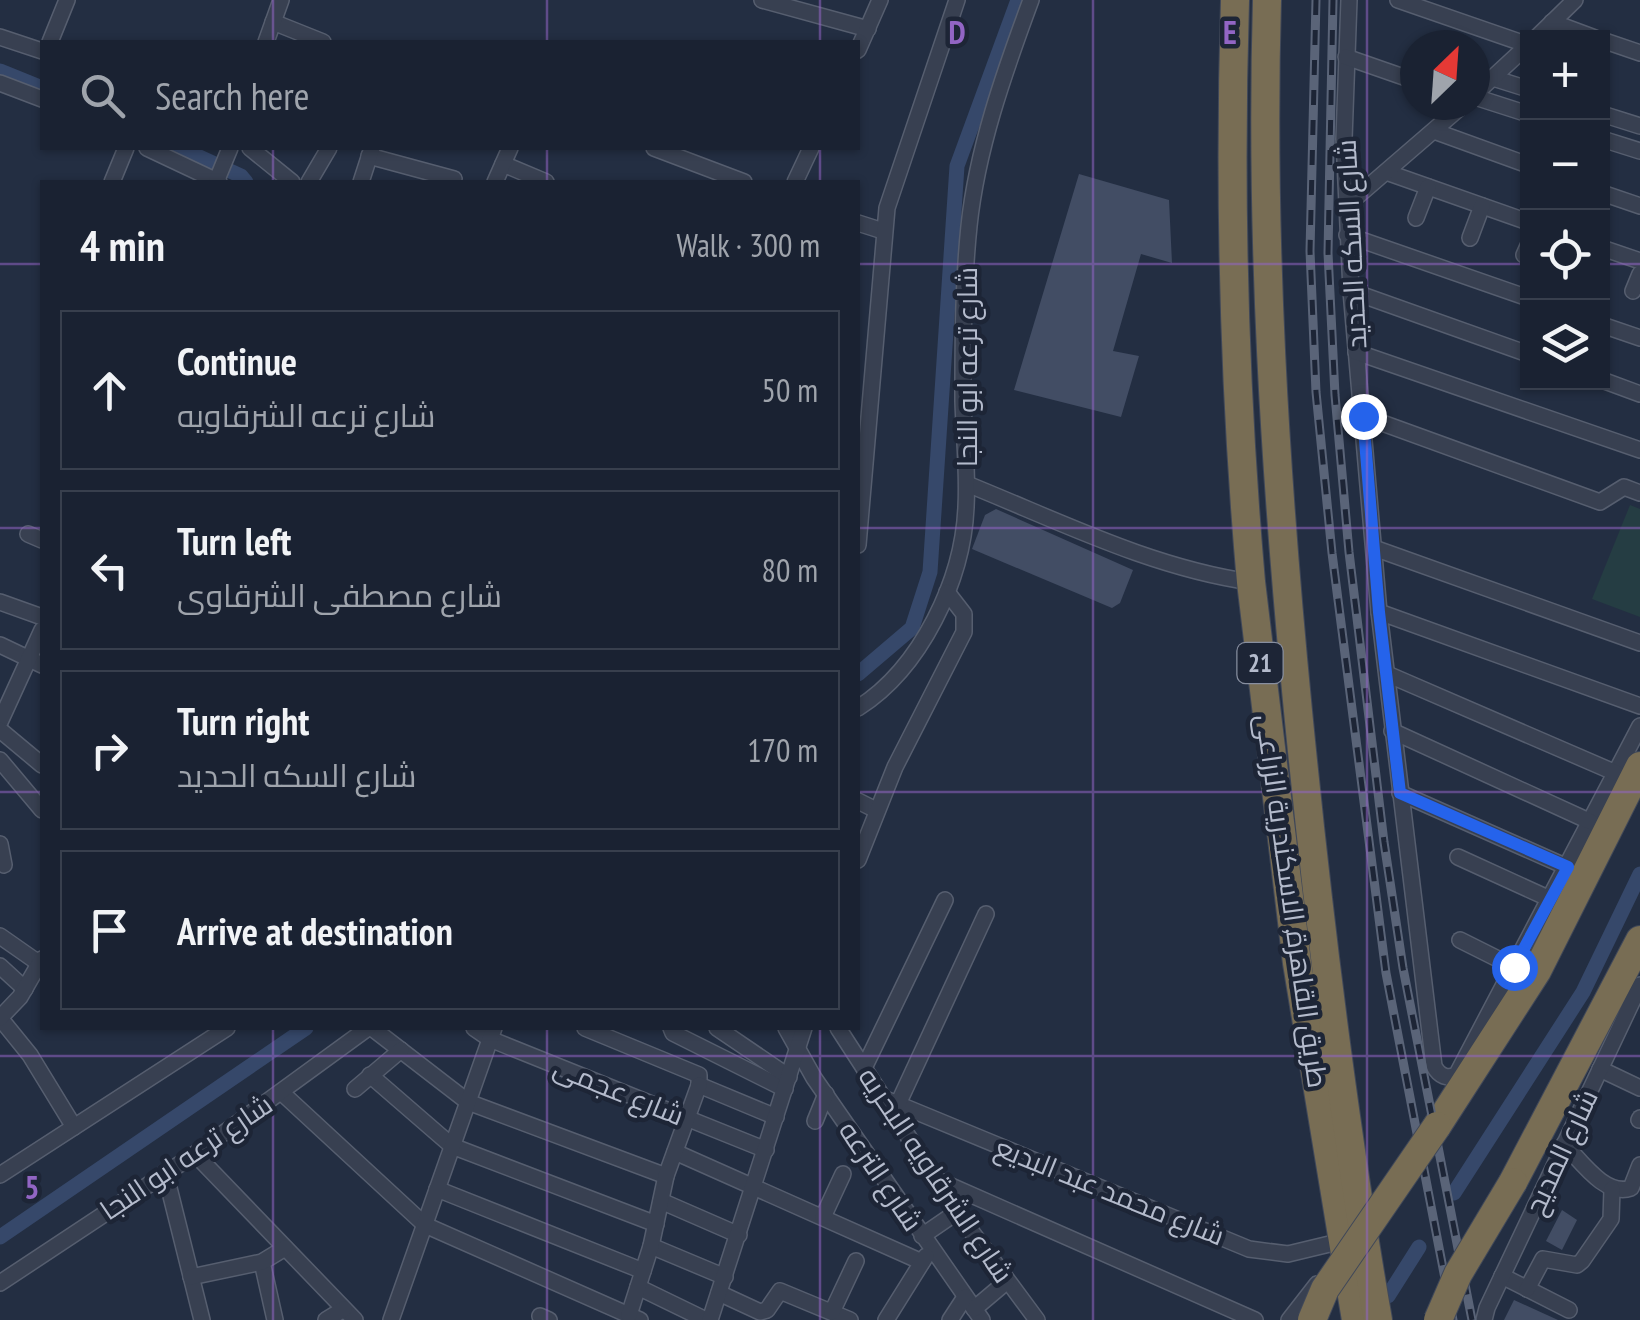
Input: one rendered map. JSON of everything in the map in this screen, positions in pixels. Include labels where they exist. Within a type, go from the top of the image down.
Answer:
[{"type":"highway","name":"طريق القاهرة, الاسكندرية الزراعى","points":[[1236,0],[1232,174],[1246,520],[1297,963],[1356,1320]]},
{"type":"highway","name":"طريق القاهرة, الاسكندرية الزراعى","points":[[1267,0],[1265,166],[1279,520],[1311,846],[1378,1320]]},
{"type":"highway","points":[[1312,1320],[1325,1289],[1512,1013],[1552,943],[1628,769]]},
{"type":"highway","points":[[1438,1320],[1458,1274],[1513,1182],[1640,940]]},
{"type":"street","points":[[51,40],[67,0]]},
{"type":"street","points":[[267,40],[280,0]]},
{"type":"street","points":[[762,0],[868,28]]},
{"type":"street","points":[[860,46],[880,0]]},
{"type":"street","points":[[861,471],[863,403],[883,231],[901,161],[958,0]]},
{"type":"street","name":"شارع ترعه ابو النجا","points":[[860,706],[904,664],[948,592],[960,553],[966,511],[963,341],[974,183],[1031,0]]},
{"type":"street","name":"شارع السكه الحديد","points":[[1349,0],[1347,235],[1379,612],[1434,1066],[1446,1076],[1457,1074],[1514,967]]},
{"type":"street","points":[[1398,0],[1520,42]]},
{"type":"street","points":[[1544,30],[1572,1]]},
{"type":"street","points":[[273,22],[318,40]]},
{"type":"street","points":[[1552,22],[1574,30]]},
{"type":"street","points":[[0,37],[40,50]]},
{"type":"street","points":[[1610,43],[1640,54]]},
{"type":"street","points":[[1490,81],[1520,53]]},
{"type":"street","points":[[1346,57],[1400,77]]},
{"type":"street","points":[[1493,78],[1520,86]]},
{"type":"street","points":[[0,83],[40,98]]},
{"type":"street","points":[[1490,100],[1520,111]]},
{"type":"street","points":[[1610,117],[1640,126]]},
{"type":"street","points":[[1346,206],[1446,120]]},
{"type":"street","points":[[1434,131],[1520,162]]},
{"type":"street","points":[[1610,142],[1640,151]]},
{"type":"street","points":[[113,180],[125,150]]},
{"type":"street","points":[[152,150],[218,179],[229,150]]},
{"type":"street","points":[[252,150],[290,180]]},
{"type":"street","points":[[310,180],[328,150]]},
{"type":"street","points":[[659,150],[739,180]]},
{"type":"street","points":[[796,180],[811,150]]},
{"type":"street","points":[[362,180],[371,152],[395,155],[454,178]]},
{"type":"street","points":[[496,180],[506,156],[543,180]]},
{"type":"street","points":[[1386,172],[1520,219]]},
{"type":"street","points":[[1416,218],[1428,187]]},
{"type":"street","points":[[1610,196],[1640,206]]},
{"type":"street","points":[[1470,238],[1482,206]]},
{"type":"street","points":[[860,224],[883,231]]},
{"type":"street","points":[[1347,235],[1520,295]]},
{"type":"street","points":[[1610,251],[1640,261]]},
{"type":"street","points":[[1633,291],[1640,274]]},
{"type":"street","points":[[1351,291],[1520,351]]},
{"type":"street","points":[[1610,327],[1640,338]]},
{"type":"street","points":[[1356,352],[1640,450]]},
{"type":"street","points":[[1610,383],[1640,394]]},
{"type":"street","points":[[1363,416],[1600,502],[1624,486],[1640,492]]},
{"type":"street","points":[[966,484],[1160,562],[1200,574],[1252,582]]},
{"type":"street","points":[[1374,548],[1640,644]]},
{"type":"street","points":[[860,854],[876,810],[964,632],[964,614],[948,592]]},
{"type":"street","points":[[0,602],[40,617]]},
{"type":"street","points":[[1379,612],[1640,706]]},
{"type":"street","points":[[0,645],[36,663],[1,715]]},
{"type":"street","points":[[1387,674],[1628,769]]},
{"type":"street","points":[[1460,940],[1514,967],[1591,822],[1628,769],[1640,726]]},
{"type":"street","points":[[0,730],[40,763]]},
{"type":"street","points":[[1392,731],[1591,822]]},
{"type":"street","points":[[0,760],[40,808]]},
{"type":"street","points":[[1400,793],[1568,867]]},
{"type":"street","points":[[860,802],[876,810]]},
{"type":"street","points":[[0,844],[4,865]]},
{"type":"street","points":[[1458,857],[1550,899]]},
{"type":"street","points":[[864,1068],[945,900]]},
{"type":"street","points":[[890,1101],[986,914]]},
{"type":"street","points":[[0,936],[40,961]]},
{"type":"street","points":[[40,964],[0,1018],[30,1055],[74,1127]]},
{"type":"street","points":[[0,966],[25,989]]},
{"type":"street","name":"شارع المديح","points":[[1484,1320],[1640,985]]},
{"type":"street","points":[[0,1175],[225,1030]]},
{"type":"street","name":"شارع ترعه ابو النجا","points":[[0,1283],[195,1154],[367,1030]]},
{"type":"street","points":[[373,1030],[468,1102],[666,1176]]},
{"type":"street","points":[[281,1092],[424,1226],[634,1318],[666,1176],[701,1077],[590,1030]]},
{"type":"street","points":[[672,1030],[787,1083]]},
{"type":"street","points":[[708,1050],[717,1030]]},
{"type":"street","points":[[721,1030],[787,1083]]},
{"type":"street","name":"شارع الترعه","points":[[787,1030],[925,1249],[974,1309]]},
{"type":"street","points":[[438,1189],[640,1279],[708,1320],[803,1030]]},
{"type":"street","name":"شارع الشرقاويه البحريه","points":[[839,1030],[890,1101],[956,1212],[1037,1320]]},
{"type":"street","points":[[392,1320],[492,1033]]},
{"type":"street","name":"شارع عجمى","points":[[492,1033],[766,1150]]},
{"type":"street","points":[[354,1089],[401,1050]]},
{"type":"street","points":[[1600,1069],[1640,1088]]},
{"type":"street","points":[[370,1076],[452,1146],[656,1224]]},
{"type":"street","points":[[699,1084],[776,1118]]},
{"type":"street","points":[[815,1121],[826,1094]]},
{"type":"street","name":"شارع محمد عبد البديع","points":[[890,1101],[1249,1248],[1288,1254],[1343,1245]]},
{"type":"street","points":[[1564,1144],[1612,1189],[1631,1188],[1640,1165]]},
{"type":"street","points":[[675,1152],[823,1217],[925,1249]]},
{"type":"street","points":[[195,1154],[350,1314]]},
{"type":"street","points":[[165,1172],[202,1320]]},
{"type":"street","points":[[823,1217],[842,1174]]},
{"type":"street","points":[[934,1178],[1255,1320]]},
{"type":"street","points":[[1527,1289],[1543,1260],[1577,1265],[1582,1261],[1611,1219],[1612,1189]]},
{"type":"street","points":[[661,1201],[739,1234]]},
{"type":"street","points":[[886,1320],[925,1249],[956,1212]]},
{"type":"street","points":[[1289,1320],[1343,1245]]},
{"type":"street","points":[[651,1246],[763,1312],[780,1291],[850,1320]]},
{"type":"street","points":[[191,1277],[262,1262],[285,1248]]},
{"type":"street","points":[[832,1312],[856,1261]]},
{"type":"street","points":[[262,1262],[275,1320]]},
{"type":"street","points":[[1502,1276],[1559,1312]]},
{"type":"street","points":[[950,1320],[974,1309],[1006,1282]]},
{"type":"street","points":[[326,1320],[350,1314]]},
{"type":"green space","points":[[1630,505],[1640,509],[1640,617],[1592,599]]},
{"type":"building","points":[[1079,174],[1169,200],[1172,263],[1141,254],[1113,351],[1139,356],[1121,417],[1014,390]]},
{"type":"building","points":[[996,509],[1133,570],[1120,603],[1112,608],[972,549],[985,515]]},
{"type":"building","points":[[1562,1210],[1577,1220],[1562,1250],[1546,1241]]},
{"type":"building","points":[[1514,1300],[1558,1320],[1504,1320]]},
{"type":"waterway","points":[[860,672],[912,628],[930,572],[957,166],[1018,0]]},
{"type":"waterway","points":[[0,71],[40,87]]},
{"type":"waterway","points":[[184,150],[244,180]]},
{"type":"waterway","points":[[1454,1193],[1583,992],[1640,874]]},
{"type":"waterway","points":[[0,1237],[303,1030]]},
{"type":"waterway","points":[[1388,1296],[1419,1247]]},
{"type":"railway","points":[[1316,0],[1310,251],[1316,392],[1332,553],[1386,973],[1453,1320]]},
{"type":"railway","points":[[1333,0],[1328,253],[1349,552],[1403,968],[1472,1320]]},
{"type":"route","points":[[1363,416],[1379,612],[1400,793],[1568,867],[1514,967]]}]
